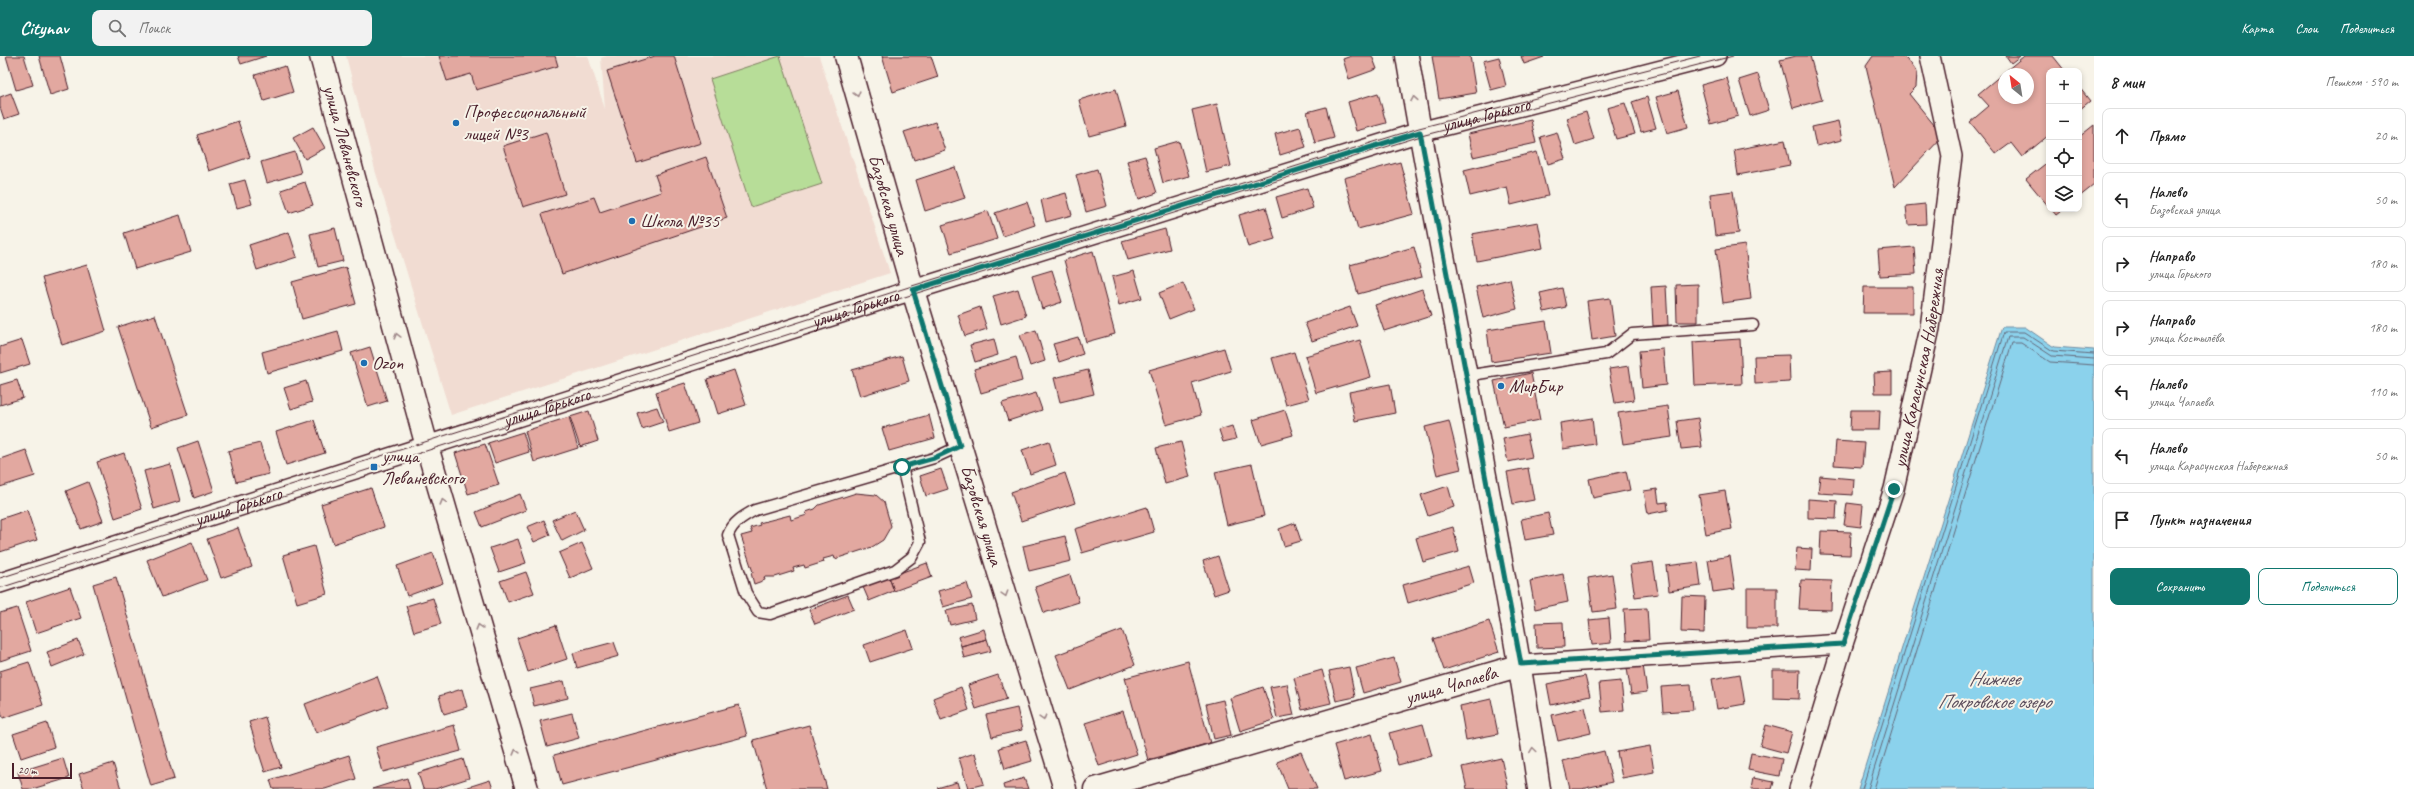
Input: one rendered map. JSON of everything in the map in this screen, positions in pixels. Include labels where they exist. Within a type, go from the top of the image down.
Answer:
[{"type":"street","name":"улица Леваневского","points":[[321,56],[427,445],[526,789]]},
{"type":"street","name":"Базовская улица","points":[[846,56],[913,290],[1065,789]]},
{"type":"street","points":[[1407,56],[1465,376],[1521,664],[1539,789]]},
{"type":"street","name":"улица Горького","points":[[0,583],[913,290],[1420,132],[1716,56]]},
{"type":"street","name":"улица Карасунская Набережная","points":[[1799,789],[1843,644],[1894,489],[1930,328],[1952,156],[1930,56]]},
{"type":"street","name":"улица Чапаева","points":[[1095,789],[1521,664],[1843,644]]},
{"type":"lane","points":[[1465,376],[1606,354],[1632,334],[1753,325]]},
{"type":"lane","points":[[902,467],[920,542],[912,558],[895,570],[770,614],[758,612],[746,593],[728,535],[731,527],[756,510],[902,467],[934,458],[960,446]]},
{"type":"shaded area","name":"Школа №35","points":[[346,56],[588,56],[605,109],[601,58],[607,56],[819,56],[890,273],[451,415],[375,170]]},
{"type":"green space","points":[[780,56],[822,184],[751,207],[710,79]]},
{"type":"water","name":"Нижнее Покровское озеро","points":[[2002,327],[2025,327],[2054,347],[2094,350],[2094,789],[1858,789]]},
{"type":"building","points":[[6,56],[24,56],[33,85],[16,90]]},
{"type":"building","points":[[39,56],[60,56],[69,89],[50,95]]},
{"type":"building","points":[[238,56],[266,56],[241,64]]},
{"type":"building","points":[[439,56],[555,56],[558,66],[476,90],[471,74],[447,81]]},
{"type":"building","points":[[655,56],[674,56],[701,143],[637,163],[607,71]]},
{"type":"building","points":[[882,56],[931,56],[938,77],[893,92]]},
{"type":"building","points":[[1351,56],[1372,56],[1377,69],[1349,79],[1343,59]]},
{"type":"building","points":[[1432,56],[1470,56],[1476,93],[1439,99]]},
{"type":"building","points":[[1521,56],[1543,56],[1544,57],[1524,64]]},
{"type":"building","points":[[1796,56],[1810,56],[1822,100],[1793,108],[1780,60]]},
{"type":"building","points":[[1873,56],[1902,56],[1911,63],[1917,72],[1916,87],[1909,94],[1943,136],[1895,187],[1866,66]]},
{"type":"building","points":[[2006,56],[2020,56],[2011,63]]},
{"type":"building","points":[[2024,56],[2053,56],[2063,68],[2046,68],[2046,137],[2022,157],[2011,143],[1996,154],[1970,122],[1989,106],[1978,94],[1998,77],[1998,104],[2034,104],[2034,68],[2009,68]]},
{"type":"building","points":[[1499,57],[1506,86],[1491,90],[1483,61]]},
{"type":"building","points":[[285,66],[293,92],[264,101],[255,75]]},
{"type":"building","points":[[1758,74],[1769,110],[1750,116],[1739,80]]},
{"type":"building","points":[[1727,78],[1738,116],[1711,124],[1701,85]]},
{"type":"building","points":[[1116,89],[1126,126],[1089,136],[1079,100]]},
{"type":"building","points":[[1678,91],[1688,127],[1667,133],[1656,97]]},
{"type":"building","points":[[2082,91],[2090,101],[2082,108]]},
{"type":"building","points":[[11,93],[19,114],[4,119],[0,107],[0,97]]},
{"type":"building","points":[[1378,93],[1386,123],[1356,131],[1348,102]]},
{"type":"building","points":[[1647,97],[1656,128],[1641,132],[1632,102]]},
{"type":"building","points":[[1625,103],[1635,134],[1616,139],[1607,108]]},
{"type":"building","points":[[1217,104],[1231,166],[1206,172],[1192,110]]},
{"type":"building","points":[[1326,107],[1334,138],[1315,143],[1307,112]]},
{"type":"building","points":[[1586,112],[1594,139],[1575,145],[1567,118]]},
{"type":"building","points":[[1531,120],[1536,143],[1473,157],[1468,134]]},
{"type":"building","points":[[238,121],[250,157],[209,171],[197,135]]},
{"type":"building","points":[[1838,121],[1842,140],[1816,146],[1812,127]]},
{"type":"building","points":[[935,122],[945,150],[914,160],[904,132]]},
{"type":"building","points":[[2094,125],[2094,185],[2082,195],[2082,140],[2082,135]]},
{"type":"building","points":[[313,127],[325,148],[305,159],[293,138]]},
{"type":"building","points":[[1300,127],[1306,147],[1280,155],[1275,134]]},
{"type":"building","points":[[546,132],[565,194],[523,207],[503,146]]},
{"type":"building","points":[[1557,132],[1565,159],[1548,164],[1540,137]]},
{"type":"building","points":[[1785,140],[1790,165],[1738,175],[1734,150]]},
{"type":"building","points":[[1179,141],[1189,176],[1163,183],[1154,148]]},
{"type":"building","points":[[295,152],[301,173],[267,183],[261,162]]},
{"type":"building","points":[[1537,152],[1548,196],[1511,205],[1507,187],[1470,196],[1464,170]]},
{"type":"building","points":[[1145,156],[1157,193],[1139,199],[1127,161]]},
{"type":"building","points":[[706,157],[727,218],[562,274],[542,214],[594,197],[600,212],[661,192],[655,175]]},
{"type":"building","points":[[1400,162],[1414,214],[1358,229],[1344,178]]},
{"type":"building","points":[[2046,163],[2046,203],[2026,179]]},
{"type":"building","points":[[955,167],[965,198],[925,211],[916,180]]},
{"type":"building","points":[[1097,169],[1107,206],[1086,212],[1076,175]]},
{"type":"building","points":[[245,180],[252,204],[237,208],[230,184]]},
{"type":"building","points":[[305,182],[313,205],[289,213],[281,190]]},
{"type":"building","points":[[1307,188],[1313,208],[1282,218],[1276,197]]},
{"type":"building","points":[[1733,191],[1739,233],[1715,236],[1710,194]]},
{"type":"building","points":[[1066,193],[1072,215],[1046,222],[1041,200]]},
{"type":"building","points":[[1027,202],[1035,225],[1003,236],[995,213]]},
{"type":"building","points":[[1925,204],[1926,224],[1908,225],[1906,206]]},
{"type":"building","points":[[1266,207],[1275,239],[1248,247],[1239,215]]},
{"type":"building","points":[[988,211],[997,239],[951,253],[942,225]]},
{"type":"building","points":[[180,215],[191,252],[135,269],[124,233]]},
{"type":"building","points":[[1538,222],[1543,248],[1477,261],[1472,234]]},
{"type":"building","points":[[335,228],[343,261],[318,267],[310,234]]},
{"type":"building","points":[[1165,229],[1170,249],[1128,260],[1122,241]]},
{"type":"building","points":[[289,232],[297,257],[257,270],[249,245]]},
{"type":"building","points":[[1745,245],[1751,299],[1723,303],[1716,249]]},
{"type":"building","points":[[1414,247],[1422,277],[1358,294],[1350,265]]},
{"type":"building","points":[[1914,247],[1916,274],[1880,276],[1878,250]]},
{"type":"building","points":[[1093,251],[1115,334],[1086,342],[1064,260]]},
{"type":"building","points":[[87,265],[106,331],[62,345],[42,278]]},
{"type":"building","points":[[346,267],[356,304],[302,319],[292,282]]},
{"type":"building","points":[[1052,270],[1062,302],[1042,309],[1032,276]]},
{"type":"building","points":[[1134,271],[1142,298],[1119,305],[1112,277]]},
{"type":"building","points":[[1510,279],[1517,309],[1483,318],[1476,287]]},
{"type":"building","points":[[1183,283],[1194,309],[1169,319],[1159,293]]},
{"type":"building","points":[[1698,284],[1698,322],[1677,322],[1676,285]]},
{"type":"building","points":[[1666,286],[1668,325],[1653,326],[1651,287]]},
{"type":"building","points":[[1864,287],[1913,287],[1913,313],[1863,313]]},
{"type":"building","points":[[1562,288],[1566,307],[1544,312],[1540,293]]},
{"type":"building","points":[[1018,289],[1026,316],[1001,324],[993,296]]},
{"type":"building","points":[[1422,289],[1431,316],[1384,331],[1375,305]]},
{"type":"building","points":[[1610,298],[1615,336],[1592,340],[1587,301]]},
{"type":"building","points":[[980,307],[987,329],[965,336],[958,315]]},
{"type":"building","points":[[1350,307],[1357,326],[1312,341],[1305,323]]},
{"type":"building","points":[[155,315],[188,415],[151,427],[118,327]]},
{"type":"building","points":[[1546,321],[1551,353],[1491,362],[1487,330]]},
{"type":"building","points":[[1036,330],[1045,361],[1030,366],[1020,335]]},
{"type":"building","points":[[338,331],[343,351],[267,373],[262,352]]},
{"type":"building","points":[[1078,337],[1083,354],[1059,362],[1053,344]]},
{"type":"building","points":[[994,339],[998,355],[975,362],[970,345]]},
{"type":"building","points":[[1740,339],[1742,384],[1695,386],[1693,342]]},
{"type":"building","points":[[22,340],[30,364],[0,373],[0,347]]},
{"type":"building","points":[[1360,340],[1371,377],[1316,393],[1305,356]]},
{"type":"building","points":[[370,347],[387,401],[368,407],[351,353]]},
{"type":"building","points":[[1224,348],[1231,371],[1192,383],[1201,415],[1166,425],[1149,370]]},
{"type":"building","points":[[1663,349],[1666,385],[1642,388],[1639,351]]},
{"type":"building","points":[[1294,352],[1309,399],[1286,405],[1272,358]]},
{"type":"building","points":[[1789,355],[1790,382],[1755,384],[1754,356]]},
{"type":"building","points":[[902,356],[909,381],[860,396],[852,370]]},
{"type":"building","points":[[1016,357],[1022,381],[981,393],[974,369]]},
{"type":"building","points":[[1629,366],[1634,400],[1615,403],[1609,369]]},
{"type":"building","points":[[734,370],[746,405],[718,414],[707,379]]},
{"type":"building","points":[[1088,370],[1094,394],[1060,402],[1054,378]]},
{"type":"building","points":[[1892,372],[1892,393],[1875,393],[1874,373]]},
{"type":"building","points":[[1531,373],[1540,420],[1504,427],[1494,381]]},
{"type":"building","points":[[17,380],[23,398],[0,405],[0,385]]},
{"type":"building","points":[[306,381],[312,402],[291,409],[284,388]]},
{"type":"building","points":[[685,383],[698,423],[669,432],[656,392]]},
{"type":"building","points":[[1390,384],[1395,413],[1355,421],[1349,392]]},
{"type":"building","points":[[1036,393],[1042,410],[1008,421],[1002,403]]},
{"type":"building","points":[[1668,406],[1672,437],[1623,444],[1618,413]]},
{"type":"building","points":[[657,407],[663,422],[642,429],[637,413]]},
{"type":"building","points":[[1285,410],[1293,435],[1261,444],[1253,420]]},
{"type":"building","points":[[1851,410],[1880,410],[1879,430],[1850,430]]},
{"type":"building","points":[[589,411],[598,441],[580,447],[570,417]]},
{"type":"building","points":[[929,415],[935,438],[889,451],[882,428]]},
{"type":"building","points":[[569,417],[578,448],[534,462],[525,431]]},
{"type":"building","points":[[1592,418],[1595,444],[1563,449],[1560,423]]},
{"type":"building","points":[[1698,418],[1702,447],[1681,449],[1677,421]]},
{"type":"building","points":[[314,420],[325,453],[286,465],[276,432]]},
{"type":"building","points":[[1449,421],[1461,469],[1437,475],[1425,427]]},
{"type":"building","points":[[1232,426],[1236,439],[1223,442],[1219,430]]},
{"type":"building","points":[[523,432],[529,452],[495,463],[488,443]]},
{"type":"building","points":[[1527,434],[1532,457],[1508,462],[1503,439]]},
{"type":"building","points":[[198,441],[214,491],[194,498],[178,448]]},
{"type":"building","points":[[1049,441],[1056,465],[1030,474],[1022,450]]},
{"type":"building","points":[[1836,441],[1864,443],[1862,467],[1834,465]]},
{"type":"building","points":[[1181,442],[1190,477],[1165,484],[1156,448]]},
{"type":"building","points":[[260,443],[269,474],[236,482],[228,451]]},
{"type":"building","points":[[485,444],[499,485],[468,494],[455,453]]},
{"type":"building","points":[[26,450],[35,476],[0,487],[0,459]]},
{"type":"building","points":[[124,453],[142,509],[115,518],[97,462]]},
{"type":"building","points":[[170,464],[180,501],[154,509],[144,471]]},
{"type":"building","points":[[1252,464],[1264,516],[1227,525],[1215,472]]},
{"type":"building","points":[[1528,468],[1534,500],[1513,504],[1507,472]]},
{"type":"building","points":[[941,469],[948,489],[926,496],[920,476]]},
{"type":"building","points":[[1626,471],[1630,490],[1593,498],[1589,479]]},
{"type":"building","points":[[1065,473],[1075,503],[1021,521],[1011,492]]},
{"type":"building","points":[[1820,476],[1854,479],[1853,495],[1818,493]]},
{"type":"building","points":[[88,482],[103,521],[81,529],[66,491]]},
{"type":"building","points":[[1448,486],[1454,507],[1428,516],[1421,495]]},
{"type":"building","points":[[371,488],[384,527],[333,544],[321,504]]},
{"type":"building","points":[[1657,489],[1659,503],[1667,502],[1668,510],[1648,514],[1644,491]]},
{"type":"building","points":[[1725,491],[1732,529],[1706,534],[1699,495]]},
{"type":"building","points":[[856,493],[876,495],[884,502],[891,526],[883,540],[872,547],[835,559],[834,556],[823,559],[824,562],[805,568],[804,565],[793,568],[794,571],[775,577],[764,577],[765,580],[754,584],[751,573],[753,572],[741,536],[752,533],[750,528],[760,525],[759,523],[790,515],[791,520],[807,515],[806,512],[815,509],[819,505]]},
{"type":"building","points":[[520,494],[526,510],[482,527],[476,512]]},
{"type":"building","points":[[1808,499],[1837,501],[1836,519],[1808,518]]},
{"type":"building","points":[[1847,503],[1863,505],[1861,527],[1844,525]]},
{"type":"building","points":[[1147,507],[1154,532],[1082,553],[1075,529]]},
{"type":"building","points":[[27,510],[37,540],[0,552],[0,519]]},
{"type":"building","points":[[575,510],[584,530],[562,541],[552,520]]},
{"type":"building","points":[[1548,513],[1553,535],[1525,540],[1521,519]]},
{"type":"building","points":[[544,520],[550,535],[534,542],[527,527]]},
{"type":"building","points":[[1295,523],[1301,541],[1284,546],[1279,529]]},
{"type":"building","points":[[1453,527],[1459,552],[1423,562],[1416,538]]},
{"type":"building","points":[[238,528],[252,567],[221,578],[207,539]]},
{"type":"building","points":[[1821,531],[1851,532],[1850,555],[1820,554]]},
{"type":"building","points":[[1065,536],[1071,561],[1029,571],[1023,546]]},
{"type":"building","points":[[518,539],[526,563],[499,572],[490,548]]},
{"type":"building","points":[[192,542],[207,580],[162,597],[147,560]]},
{"type":"building","points":[[582,543],[593,568],[570,578],[559,553]]},
{"type":"building","points":[[314,546],[327,594],[297,603],[283,555]]},
{"type":"building","points":[[1797,548],[1812,549],[1811,571],[1795,570]]},
{"type":"building","points":[[433,553],[443,583],[407,596],[397,566]]},
{"type":"building","points":[[1218,556],[1229,590],[1214,595],[1203,561]]},
{"type":"building","points":[[1730,556],[1735,589],[1713,592],[1708,560]]},
{"type":"building","points":[[1653,562],[1658,594],[1635,597],[1630,565]]},
{"type":"building","points":[[1698,562],[1701,586],[1669,591],[1666,566]]},
{"type":"building","points":[[927,563],[932,577],[894,591],[889,577]]},
{"type":"building","points":[[1469,566],[1474,583],[1408,603],[1403,585]]},
{"type":"building","points":[[526,572],[534,593],[508,602],[500,581]]},
{"type":"building","points":[[1563,574],[1568,602],[1535,609],[1530,581]]},
{"type":"building","points":[[1612,574],[1617,609],[1593,612],[1588,578]]},
{"type":"building","points":[[1070,575],[1079,602],[1044,613],[1035,587]]},
{"type":"building","points":[[116,577],[174,779],[151,786],[93,584]]},
{"type":"building","points":[[889,577],[894,591],[869,601],[863,587]]},
{"type":"building","points":[[1801,580],[1832,581],[1831,610],[1799,609]]},
{"type":"building","points":[[967,583],[972,599],[943,607],[938,591]]},
{"type":"building","points":[[70,587],[81,618],[36,633],[26,602]]},
{"type":"building","points":[[1747,588],[1777,588],[1777,628],[1747,628]]},
{"type":"building","points":[[848,595],[854,609],[815,624],[809,610]]},
{"type":"building","points":[[1682,596],[1705,597],[1704,633],[1681,632]]},
{"type":"building","points":[[433,598],[441,624],[414,632],[406,606]]},
{"type":"building","points":[[972,605],[975,619],[950,625],[946,611]]},
{"type":"building","points":[[17,608],[31,651],[0,661],[0,613]]},
{"type":"building","points":[[1647,608],[1649,640],[1626,641],[1624,609]]},
{"type":"building","points":[[1609,618],[1611,643],[1592,645],[1589,620]]},
{"type":"building","points":[[1489,621],[1499,652],[1444,670],[1433,639]]},
{"type":"building","points":[[1563,622],[1564,647],[1537,648],[1536,623]]},
{"type":"building","points":[[556,625],[567,659],[528,672],[517,638]]},
{"type":"building","points":[[984,629],[987,639],[961,646],[958,637]]},
{"type":"building","points":[[907,630],[913,648],[870,662],[864,645]]},
{"type":"building","points":[[1122,630],[1135,665],[1070,690],[1056,655]]},
{"type":"building","points":[[987,639],[991,651],[964,658],[961,646]]},
{"type":"building","points":[[78,640],[84,654],[52,667],[47,652]]},
{"type":"building","points":[[614,642],[619,656],[577,668],[573,653]]},
{"type":"building","points":[[1394,658],[1401,682],[1363,693],[1356,668]]},
{"type":"building","points":[[1188,661],[1210,743],[1148,760],[1125,678]]},
{"type":"building","points":[[29,662],[43,705],[3,718],[0,708],[0,671]]},
{"type":"building","points":[[1643,665],[1647,692],[1631,694],[1627,668]]},
{"type":"building","points":[[1349,667],[1355,697],[1336,701],[1329,671]]},
{"type":"building","points":[[1322,670],[1331,703],[1302,710],[1294,678]]},
{"type":"building","points":[[1773,670],[1800,670],[1799,699],[1773,698]]},
{"type":"building","points":[[1740,674],[1745,704],[1717,709],[1712,679]]},
{"type":"building","points":[[998,675],[1007,699],[976,709],[968,685]]},
{"type":"building","points":[[377,676],[388,706],[316,733],[305,704]]},
{"type":"building","points":[[1585,676],[1590,696],[1551,705],[1547,684]]},
{"type":"building","points":[[564,681],[568,698],[534,706],[530,689]]},
{"type":"building","points":[[1621,681],[1624,710],[1602,712],[1599,683]]},
{"type":"building","points":[[1287,684],[1294,715],[1277,718],[1270,687]]},
{"type":"building","points":[[1691,685],[1693,710],[1663,712],[1661,687]]},
{"type":"building","points":[[961,687],[969,710],[941,720],[933,698]]},
{"type":"building","points":[[1263,687],[1274,720],[1240,731],[1230,698]]},
{"type":"building","points":[[462,689],[467,707],[444,714],[439,696]]},
{"type":"building","points":[[1491,699],[1498,734],[1466,740],[1460,706]]},
{"type":"building","points":[[1223,700],[1231,735],[1214,739],[1206,704]]},
{"type":"building","points":[[739,705],[747,736],[562,785],[554,755]]},
{"type":"building","points":[[1585,707],[1591,733],[1558,741],[1552,715]]},
{"type":"building","points":[[1017,708],[1022,730],[992,737],[986,715]]},
{"type":"building","points":[[1123,711],[1137,754],[1099,766],[1085,723]]},
{"type":"building","points":[[572,713],[579,738],[547,747],[540,721]]},
{"type":"building","points":[[265,717],[281,767],[265,772],[249,722]]},
{"type":"building","points":[[47,723],[54,747],[21,758],[13,734]]},
{"type":"building","points":[[1423,724],[1432,756],[1398,765],[1389,733]]},
{"type":"building","points":[[454,725],[461,751],[383,772],[376,747]]},
{"type":"building","points":[[809,725],[827,789],[767,789],[753,740]]},
{"type":"building","points":[[1766,725],[1792,732],[1786,753],[1760,746]]},
{"type":"building","points":[[1372,734],[1382,771],[1344,781],[1334,745]]},
{"type":"building","points":[[1026,740],[1032,761],[1005,769],[999,748]]},
{"type":"building","points":[[1650,746],[1654,772],[1622,778],[1617,752]]},
{"type":"building","points":[[1604,751],[1612,782],[1581,789],[1570,789],[1563,761]]},
{"type":"building","points":[[1301,752],[1317,789],[1288,789],[1277,762]]},
{"type":"building","points":[[975,753],[984,784],[968,788],[959,758]]},
{"type":"building","points":[[1751,753],[1782,759],[1779,776],[1748,770]]},
{"type":"building","points":[[349,755],[356,779],[325,789],[273,789],[270,780]]},
{"type":"building","points":[[63,758],[69,778],[32,789],[23,789],[18,772]]},
{"type":"building","points":[[1501,758],[1508,789],[1467,789],[1462,767]]},
{"type":"building","points":[[463,759],[469,778],[435,789],[423,789],[418,773]]},
{"type":"building","points":[[113,763],[121,789],[84,789],[79,774]]},
{"type":"building","points":[[407,778],[410,789],[372,789]]},
{"type":"building","points":[[1024,778],[1028,789],[1004,789],[1003,785]]},
{"type":"building","points":[[1753,778],[1774,782],[1772,789],[1751,789]]},
{"type":"building","points":[[490,780],[493,789],[462,789]]},
{"type":"building","points":[[957,782],[959,789],[937,788]]},
{"type":"tram line","points":[[0,578],[912,286],[1419,128],[1700,56]]},
{"type":"tram line","points":[[0,588],[914,294],[1421,136],[1733,56]]},
{"type":"place","name":"Профессиональный лицей №3","points":[[456,123]]},
{"type":"place","name":"Школа №35","points":[[632,221]]},
{"type":"place","name":"Ozon","points":[[364,363]]},
{"type":"place","name":"МирБир","points":[[1501,386]]},
{"type":"place","name":"улица Леваневского","points":[[374,467]]},
{"type":"route","points":[[902,467],[934,458],[960,446],[913,290],[1420,132],[1465,376],[1521,664],[1843,644],[1894,489]]}]
